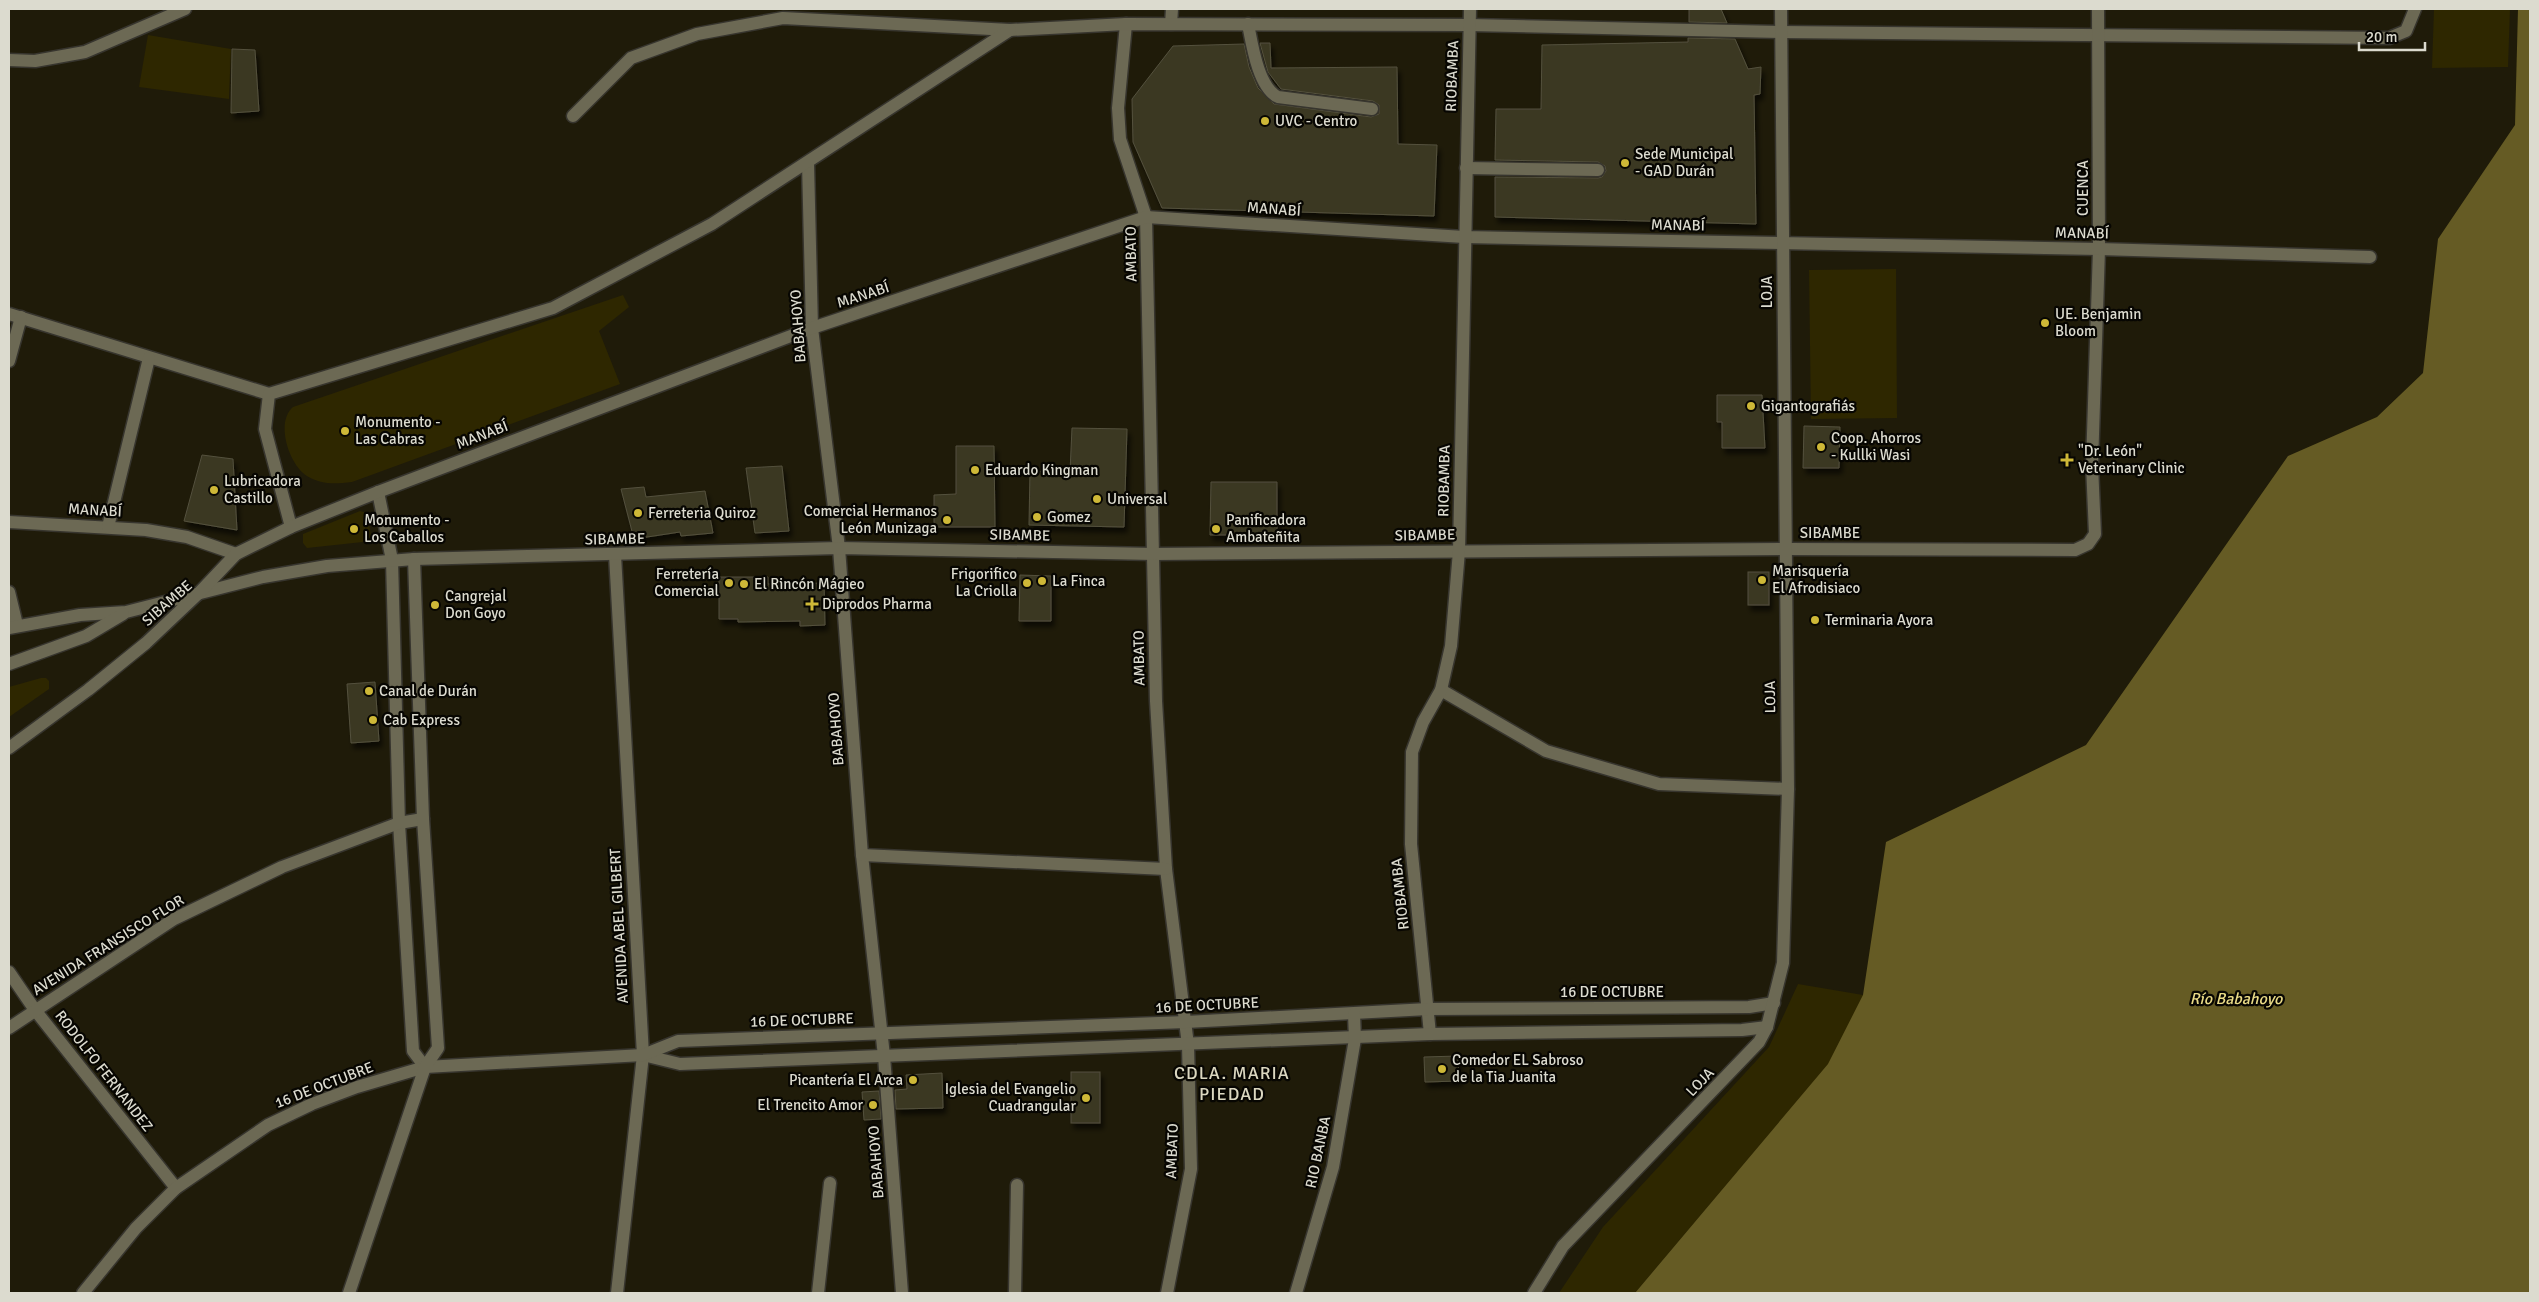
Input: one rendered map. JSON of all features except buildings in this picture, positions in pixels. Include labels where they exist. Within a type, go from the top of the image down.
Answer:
[{"type":"street","points":[[9,60],[35,61],[85,52],[185,9]]},
{"type":"street","points":[[1171,24],[1172,9]]},
{"type":"street","name":"RIOBAMBA","points":[[1430,1034],[1411,844],[1412,752],[1423,722],[1441,690],[1451,646],[1458,551],[1470,9]]},
{"type":"street","name":"LOJA","points":[[1534,1293],[1563,1246],[1760,1042],[1768,1027],[1783,963],[1788,789],[1781,9]]},
{"type":"street","name":"CUENCA","points":[[2088,544],[2095,534],[2092,465],[2099,249],[2098,9]]},
{"type":"street","points":[[573,116],[631,58],[707,32],[783,18],[1010,30],[1126,24],[1470,25],[1781,32],[2388,38],[2406,31],[2416,9]]},
{"type":"street","name":"AMBATO","points":[[1126,24],[1118,108],[1120,139],[1146,217],[1156,701],[1166,869],[1188,1045],[1191,1169],[1167,1293]]},
{"type":"street","points":[[1248,24],[1254,52],[1266,87],[1270,93],[1278,97],[1372,109]]},
{"type":"street","points":[[9,361],[15,316],[269,394],[553,308],[712,224],[1010,30]]},
{"type":"street","name":"BABAHOYO","points":[[808,163],[812,328],[838,548],[862,856],[884,1056],[902,1293]]},
{"type":"street","points":[[1466,168],[1598,170]]},
{"type":"street","name":"MANABÍ","points":[[200,592],[236,554],[291,527],[378,492],[812,328],[1146,217],[1464,237],[2099,249],[2370,257]]},
{"type":"street","points":[[108,527],[149,358]]},
{"type":"street","points":[[269,394],[265,429],[291,527]]},
{"type":"street","points":[[378,492],[392,560],[399,823],[413,1051],[425,1067]]},
{"type":"street","name":"MANABÍ","points":[[9,522],[146,530],[187,538],[236,554]]},
{"type":"street","name":"SIBAMBE","points":[[9,748],[88,690],[146,643],[200,592],[263,577],[327,566],[414,559],[838,548],[1154,554],[1785,549],[2075,550],[2088,544]]},
{"type":"street","name":"AVENIDA ABEL GILBERT","points":[[615,555],[643,1055],[616,1293]]},
{"type":"street","points":[[350,1293],[425,1067],[438,1048],[423,819],[414,559]]},
{"type":"street","points":[[9,592],[13,626],[80,616],[126,612],[200,592]]},
{"type":"street","points":[[9,664],[86,636],[126,612]]},
{"type":"street","points":[[1441,690],[1546,751],[1659,784],[1788,789]]},
{"type":"street","name":"AVENIDA FRANSISCO FLOR","points":[[9,1028],[174,919],[282,867],[399,823],[423,819]]},
{"type":"street","points":[[862,856],[1166,869]]},
{"type":"street","name":"RODOLFO FERNANDEZ","points":[[9,972],[35,1010],[176,1188]]},
{"type":"street","name":"16 DE OCTUBRE","points":[[643,1055],[678,1041],[1186,1022],[1428,1009],[1748,1007],[1774,1003]]},
{"type":"street","name":"RIO BANBA","points":[[1296,1293],[1333,1167],[1355,1039],[1354,1014]]},
{"type":"street","name":"16 DE OCTUBRE","points":[[82,1293],[136,1228],[176,1188],[268,1125],[312,1104],[357,1087],[425,1067],[643,1055],[680,1064],[1355,1039],[1430,1034],[1742,1030],[1768,1027]]},
{"type":"street","points":[[818,1293],[830,1183]]},
{"type":"street","points":[[1015,1293],[1017,1185]]},
{"type":"shaded area","points":[[2434,9],[2510,9],[2508,67],[2432,68]]},
{"type":"shaded area","points":[[148,35],[231,49],[229,99],[139,87]]},
{"type":"shaded area","points":[[1896,269],[1897,418],[1811,419],[1809,270]]},
{"type":"shaded area","points":[[623,295],[629,307],[599,331],[620,384],[352,482],[329,483],[313,479],[300,470],[290,453],[286,443],[285,423],[293,407]]},
{"type":"shaded area","points":[[360,511],[367,513],[372,541],[307,548],[303,543],[303,534]]},
{"type":"shaded area","points":[[46,678],[49,681],[49,689],[9,717],[9,687]]},
{"type":"shaded area","points":[[1798,984],[1863,995],[1858,1029],[1635,1293],[1559,1293],[1603,1227],[1769,1047]]},
{"type":"water","name":"Río Babahoyo","points":[[2518,9],[2530,9],[2530,1293],[1635,1293],[1828,1064],[1863,995],[1886,842],[2086,745],[2288,456],[2377,417],[2423,373],[2438,239],[2515,125]]},
{"type":"place","name":"UVC - Centro","points":[[1265,121]]},
{"type":"place","name":"Sede Municipal - GAD Durán","points":[[1625,163]]},
{"type":"place","name":"UE. Benjamin Bloom","points":[[2045,323]]},
{"type":"place","name":"Gigantografiás","points":[[1751,406]]},
{"type":"place","name":"Monumento - Las Cabras","points":[[345,431]]},
{"type":"place","name":"Coop. Ahorros - Kullki Wasi","points":[[1821,447]]},
{"type":"place","name":"\"Dr. León\" Veterinary Clinic","points":[[2067,460]]},
{"type":"place","name":"Eduardo Kingman","points":[[975,470]]},
{"type":"place","name":"Lubricadora Castillo","points":[[214,490]]},
{"type":"place","name":"Universal","points":[[1097,499]]},
{"type":"place","name":"Ferreteria Quiroz","points":[[638,513]]},
{"type":"place","name":"Gomez","points":[[1037,517]]},
{"type":"place","name":"Comercial Hermanos León Munizaga","points":[[947,520]]},
{"type":"place","name":"Monumento - Los Caballos","points":[[354,529]]},
{"type":"place","name":"Panificadora Ambateñita","points":[[1216,529]]},
{"type":"place","name":"Marisquería El Afrodisiaco","points":[[1762,580]]},
{"type":"place","name":"La Finca","points":[[1042,581]]},
{"type":"place","name":"Ferretería Comercial","points":[[729,583]]},
{"type":"place","name":"Frigorifico La Criolla","points":[[1027,583]]},
{"type":"place","name":"El Rincón Mágieo","points":[[744,584]]},
{"type":"place","name":"Diprodos Pharma","points":[[812,604]]},
{"type":"place","name":"Cangrejal Don Goyo","points":[[435,605]]},
{"type":"place","name":"Terminaria Ayora","points":[[1815,620]]},
{"type":"place","name":"Canal de Durán","points":[[369,691]]},
{"type":"place","name":"Cab Express","points":[[373,720]]},
{"type":"place","name":"Comedor EL Sabroso de la Tia Juanita","points":[[1442,1069]]},
{"type":"place","name":"Picantería El Arca","points":[[913,1080]]},
{"type":"place","name":"Iglesia del Evangelio Cuadrangular","points":[[1086,1098]]},
{"type":"place","name":"El Trencito Amor","points":[[873,1105]]},
{"type":"district","name":"CDLA. MARIA PIEDAD","points":[[1232,1083]]}]
